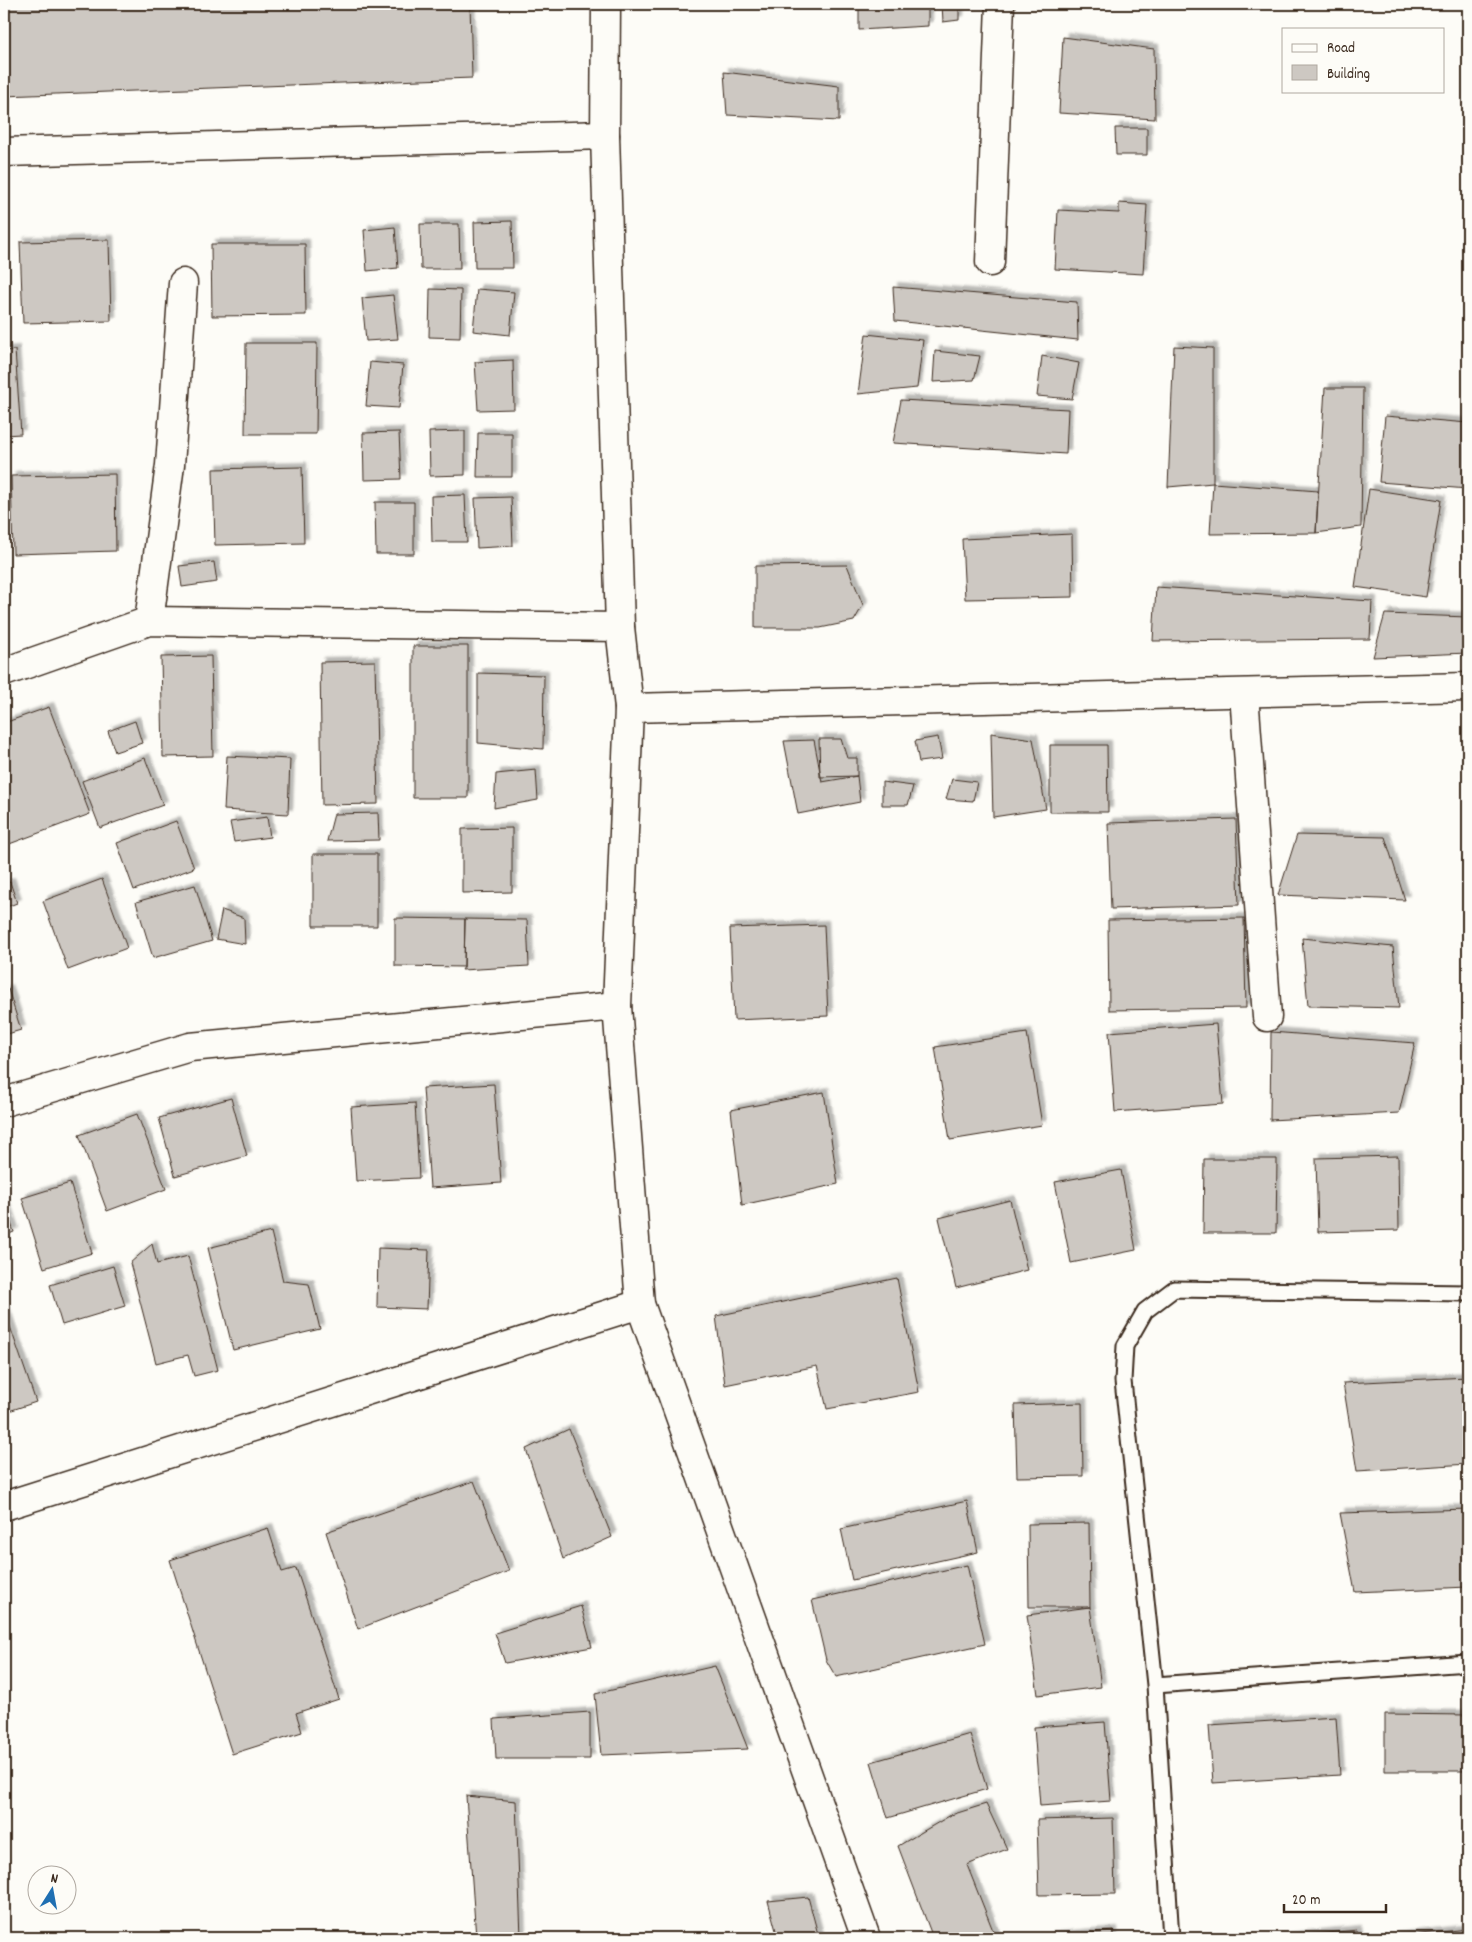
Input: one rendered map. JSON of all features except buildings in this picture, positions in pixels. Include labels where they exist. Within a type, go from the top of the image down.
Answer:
[{"type":"street","points":[[606,4],[605,135],[620,627],[629,708],[617,1006],[640,1304],[866,1938]]},
{"type":"street","points":[[990,262],[1000,4]]},
{"type":"street","points":[[4,152],[605,135]]},
{"type":"street","points":[[149,621],[170,465],[183,283]]},
{"type":"street","points":[[4,672],[149,621],[620,627]]},
{"type":"street","points":[[629,708],[1468,687]]},
{"type":"street","points":[[1244,693],[1268,1017]]},
{"type":"street","points":[[4,1102],[190,1047],[617,1006]]},
{"type":"street","points":[[4,1506],[640,1304]]},
{"type":"lane","points":[[1171,1938],[1155,1685],[1122,1381],[1125,1346],[1145,1311],[1174,1289],[1468,1293]]},
{"type":"lane","points":[[1155,1685],[1468,1663]]}]
